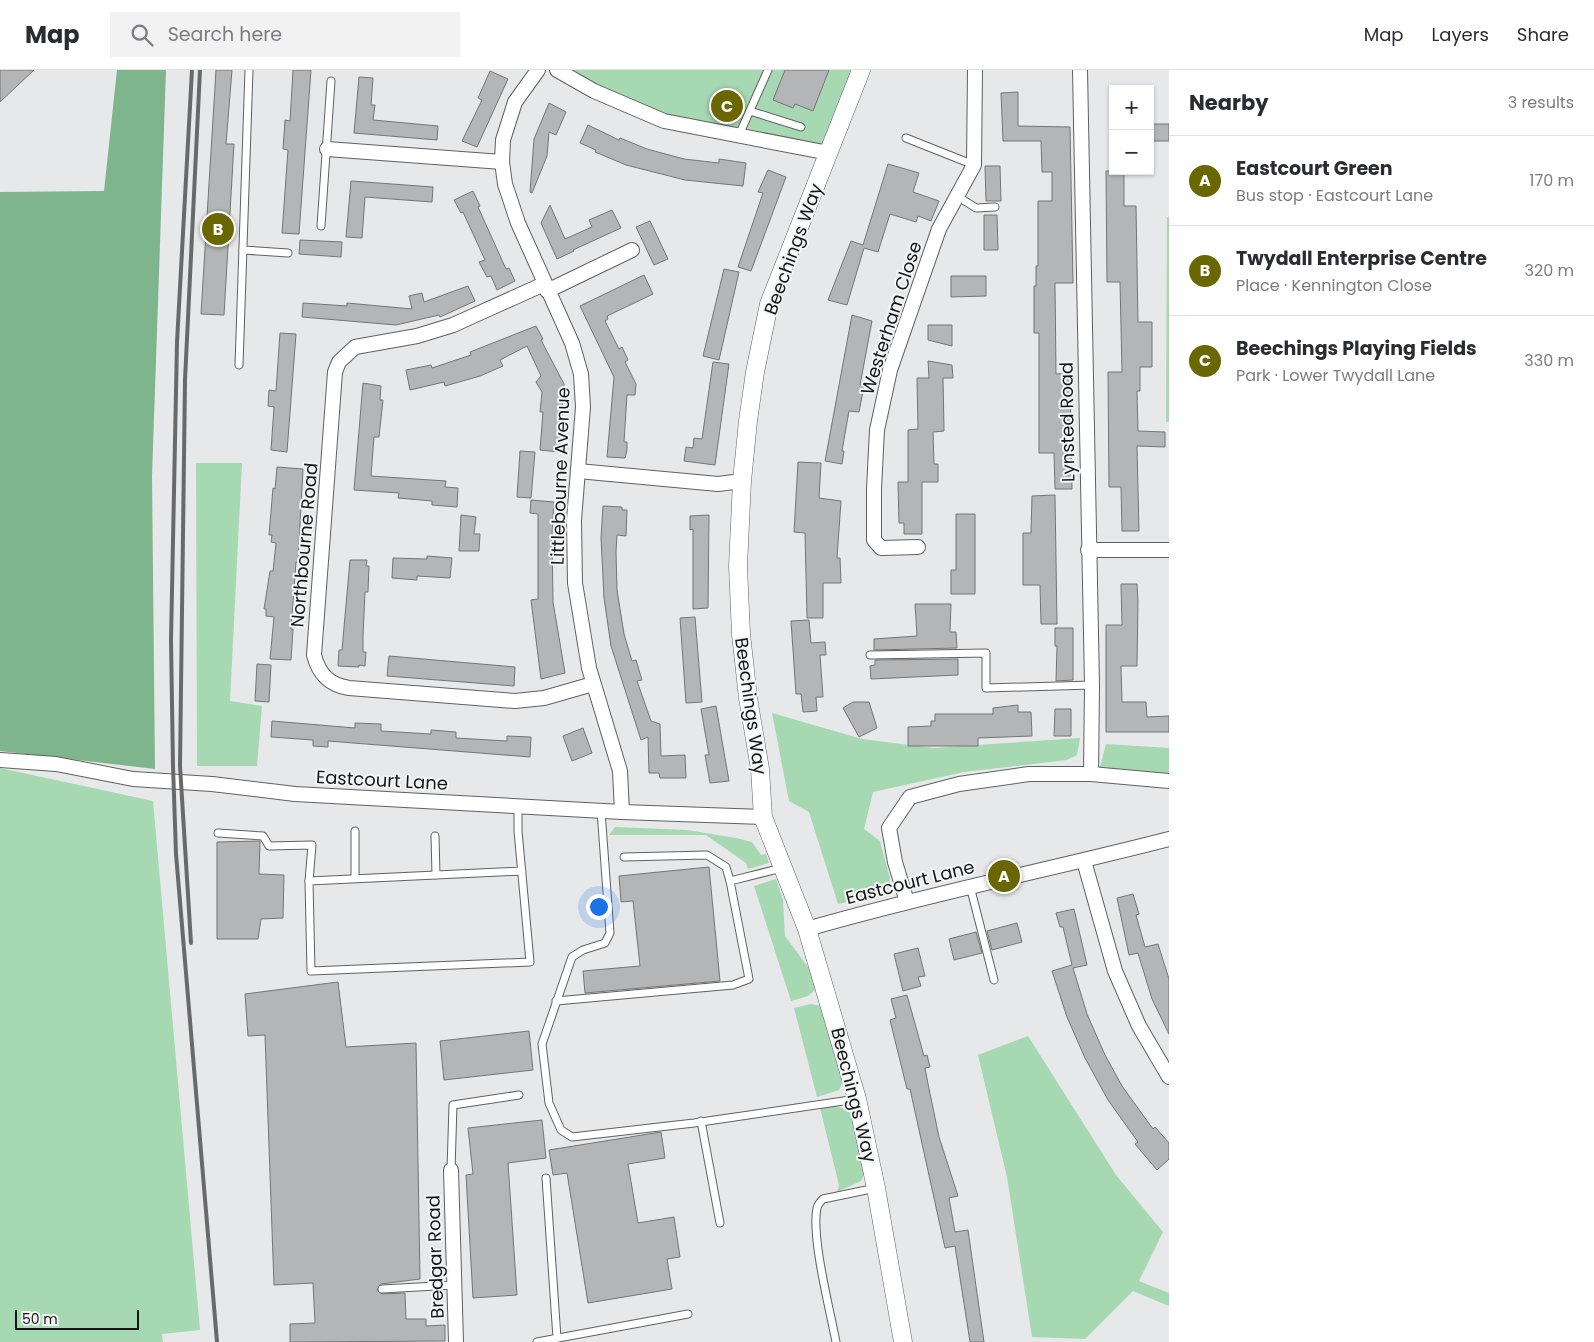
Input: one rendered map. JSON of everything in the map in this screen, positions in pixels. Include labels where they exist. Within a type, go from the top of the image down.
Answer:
[{"type":"street","name":"Littlebourne Avenue","points":[[538,70],[515,102],[503,140],[502,162],[505,184],[518,223],[574,349],[581,374],[583,401],[574,520],[575,583],[593,684],[619,768],[622,812]]},
{"type":"street","points":[[557,70],[594,91],[664,121],[829,153]]},
{"type":"street","name":"Beechings Way","points":[[861,70],[769,304],[755,372],[742,481],[738,566],[741,634],[748,698],[760,769],[764,817],[807,929],[832,1008],[857,1099],[876,1188],[903,1342]]},
{"type":"street","name":"Westerham Close","points":[[918,547],[881,548],[874,540],[874,489],[878,430],[890,370],[917,288],[939,229],[974,165],[975,70]]},
{"type":"street","name":"Lynsted Road","points":[[1080,70],[1092,685],[1091,774]]},
{"type":"street","points":[[327,149],[502,162]]},
{"type":"street","name":"Northbourne Road","points":[[593,684],[544,698],[515,701],[349,688],[335,685],[318,668],[314,652],[338,365],[347,354],[357,347],[410,337],[453,325],[632,250]]},
{"type":"street","points":[[578,471],[718,484],[742,481]]},
{"type":"street","points":[[1088,550],[1169,550]]},
{"type":"street","name":"Eastcourt Lane","points":[[0,760],[56,764],[133,779],[212,784],[259,791],[518,807],[764,817]]},
{"type":"street","points":[[907,902],[895,862],[888,828],[908,798],[959,784],[1029,774],[1091,774],[1169,781]]},
{"type":"street","name":"Eastcourt Lane","points":[[807,929],[970,886],[1084,861],[1169,839]]},
{"type":"street","points":[[1084,861],[1115,971],[1139,1026],[1169,1077]]},
{"type":"street","name":"Bredgar Road","points":[[451,1170],[456,1342]]},
{"type":"lane","points":[[240,365],[249,70]]},
{"type":"lane","points":[[739,135],[768,70]]},
{"type":"lane","points":[[321,226],[331,81]]},
{"type":"lane","points":[[750,111],[801,127]]},
{"type":"lane","points":[[906,138],[974,165]]},
{"type":"lane","points":[[957,196],[976,208],[995,207]]},
{"type":"lane","points":[[243,250],[288,253]]},
{"type":"lane","points":[[870,655],[986,653],[986,688],[1092,685]]},
{"type":"lane","points":[[218,833],[263,836],[269,846],[312,845],[309,880],[311,972],[530,962],[518,807]]},
{"type":"lane","points":[[601,810],[610,933],[605,943],[583,950],[572,957],[542,1044],[549,1103],[561,1130],[572,1137],[857,1099]]},
{"type":"lane","points":[[355,831],[355,878]]},
{"type":"lane","points":[[435,836],[436,874]]},
{"type":"lane","points":[[556,1000],[733,985],[748,979],[726,867],[707,855],[624,857]]},
{"type":"lane","points":[[730,881],[783,868]]},
{"type":"lane","points":[[309,880],[522,871]]},
{"type":"lane","points":[[970,886],[994,980]]},
{"type":"lane","points":[[451,1170],[453,1104],[519,1095]]},
{"type":"lane","points":[[701,1121],[720,1223]]},
{"type":"lane","points":[[546,1178],[557,1338]]},
{"type":"lane","points":[[836,1342],[819,1250],[817,1206],[823,1199],[876,1188]]},
{"type":"lane","points":[[382,1289],[454,1285]]},
{"type":"lane","points":[[536,1342],[688,1314]]},
{"type":"green space","points":[[117,70],[166,70],[152,476],[155,769],[0,751],[0,192],[104,191]]},
{"type":"green space","points":[[557,70],[861,70],[829,153],[664,121]]},
{"type":"green space","points":[[1167,217],[1169,217],[1169,422],[1166,422]]},
{"type":"green space","points":[[196,463],[242,463],[230,701],[262,706],[257,766],[197,766]]},
{"type":"green space","points":[[772,713],[862,739],[933,748],[1080,738],[1077,755],[1067,760],[964,772],[873,792],[864,829],[880,841],[890,878],[889,887],[881,895],[838,904],[809,812],[789,801]]},
{"type":"green space","points":[[1106,744],[1169,748],[1169,775],[1100,767]]},
{"type":"green space","points":[[0,768],[153,801],[200,1330],[162,1334],[163,1342],[0,1342]]},
{"type":"green space","points":[[615,827],[687,830],[736,838],[752,842],[761,855],[766,854],[769,863],[748,869],[746,863],[706,835],[609,835]]},
{"type":"green space","points":[[776,879],[783,900],[785,936],[808,967],[817,988],[808,996],[791,1001],[754,886]]},
{"type":"green space","points":[[811,1004],[822,1006],[844,1080],[839,1090],[817,1097],[794,1008]]},
{"type":"green space","points":[[1028,1036],[1116,1175],[1163,1232],[1139,1281],[1169,1293],[1169,1306],[1133,1291],[1085,1339],[1032,1337],[1007,1177],[978,1055]]},
{"type":"green space","points":[[834,1106],[846,1109],[853,1114],[865,1173],[861,1181],[837,1192],[839,1185],[820,1108]]},
{"type":"building","points":[[0,70],[34,70],[0,102]]},
{"type":"building","points":[[216,70],[232,70],[226,144],[234,144],[224,315],[201,314]]},
{"type":"building","points":[[293,70],[311,70],[299,234],[282,233],[288,150],[283,149],[285,120],[290,121]]},
{"type":"building","points":[[785,70],[829,70],[813,111],[795,104],[793,108],[773,100]]},
{"type":"building","points":[[490,71],[508,79],[477,147],[462,141],[482,100],[478,98]]},
{"type":"building","points":[[359,77],[373,78],[371,105],[375,105],[373,120],[438,126],[437,140],[354,133]]},
{"type":"building","points":[[1018,92],[1018,126],[1070,127],[1073,283],[1055,283],[1056,374],[1070,373],[1072,489],[1055,489],[1054,453],[1039,453],[1039,333],[1034,333],[1034,286],[1036,286],[1036,266],[1038,266],[1038,201],[1052,201],[1052,172],[1042,172],[1041,141],[1003,141],[1001,93]]},
{"type":"building","points":[[549,103],[566,112],[556,135],[549,132],[547,156],[532,193],[530,192],[534,139]]},
{"type":"building","points":[[1154,124],[1169,124],[1169,141],[1154,141]]},
{"type":"building","points":[[588,125],[619,140],[620,138],[647,149],[684,159],[719,163],[719,159],[746,163],[743,186],[685,180],[626,165],[595,152],[596,150],[580,143]]},
{"type":"building","points":[[888,164],[919,173],[913,192],[939,201],[931,221],[918,216],[916,222],[890,214],[878,252],[864,248],[847,305],[828,300],[851,241],[863,245]]},
{"type":"building","points":[[985,166],[1000,166],[1001,201],[986,201]]},
{"type":"building","points":[[768,170],[786,177],[751,271],[738,267],[763,193],[758,192]]},
{"type":"building","points":[[1106,171],[1109,171],[1109,175],[1124,175],[1124,206],[1136,206],[1138,322],[1152,322],[1152,367],[1140,367],[1140,391],[1137,391],[1138,431],[1165,432],[1165,447],[1137,446],[1139,531],[1122,531],[1121,487],[1109,487],[1108,372],[1122,372],[1120,282],[1107,282]]},
{"type":"building","points":[[351,181],[433,187],[432,202],[365,197],[362,238],[346,237]]},
{"type":"building","points":[[473,191],[480,206],[478,207],[506,269],[509,268],[515,281],[497,290],[491,276],[487,277],[479,262],[485,260],[463,212],[461,213],[454,200]]},
{"type":"building","points":[[550,205],[565,239],[592,227],[589,220],[612,210],[621,228],[557,259],[541,223]]},
{"type":"building","points":[[984,215],[997,215],[998,250],[984,250]]},
{"type":"building","points":[[650,221],[668,259],[654,265],[636,227]]},
{"type":"building","points":[[300,240],[342,242],[341,257],[299,254]]},
{"type":"building","points":[[724,269],[739,272],[719,360],[703,356]]},
{"type":"building","points":[[644,275],[653,294],[607,316],[608,319],[605,321],[619,349],[622,347],[628,360],[625,362],[636,384],[635,395],[627,395],[624,442],[627,442],[627,450],[625,458],[607,457],[614,377],[580,306]]},
{"type":"building","points":[[951,276],[986,276],[986,296],[951,297]]},
{"type":"building","points":[[468,286],[475,301],[440,317],[439,315],[396,325],[302,317],[303,303],[347,306],[347,303],[412,309],[409,296],[422,293],[424,302]]},
{"type":"building","points":[[852,315],[872,321],[860,385],[864,386],[859,412],[849,411],[842,451],[844,451],[842,464],[825,461]]},
{"type":"building","points":[[928,325],[952,325],[952,346],[928,340]]},
{"type":"building","points":[[536,326],[543,339],[541,340],[564,384],[559,452],[540,450],[543,412],[540,412],[542,392],[536,382],[541,376],[527,346],[500,360],[503,366],[480,376],[445,386],[444,382],[410,390],[406,370],[431,365],[432,368],[471,355],[470,352]]},
{"type":"building","points":[[280,333],[296,334],[287,452],[271,450],[274,407],[268,406],[269,390],[276,391]]},
{"type":"building","points":[[928,361],[952,365],[953,378],[943,378],[944,431],[933,432],[934,464],[938,464],[938,482],[922,482],[922,534],[904,534],[904,523],[899,523],[898,482],[908,482],[908,430],[918,429],[917,378],[929,378]]},
{"type":"building","points":[[713,362],[729,364],[715,465],[684,461],[686,447],[693,448],[694,438],[702,439]]},
{"type":"building","points":[[363,383],[381,386],[380,400],[383,400],[379,437],[374,437],[371,476],[446,481],[445,487],[458,488],[457,507],[432,505],[432,501],[398,498],[399,493],[354,490]]},
{"type":"building","points":[[520,451],[535,452],[531,498],[517,497]]},
{"type":"building","points":[[798,462],[821,463],[819,498],[841,501],[837,558],[840,558],[841,583],[823,583],[823,618],[807,618],[805,533],[794,532]]},
{"type":"building","points":[[277,467],[303,469],[298,562],[296,562],[291,629],[293,629],[291,660],[270,659],[274,617],[266,616],[266,609],[264,609],[270,571],[273,571],[276,543],[271,542],[272,535],[269,535],[273,488],[275,489]]},
{"type":"building","points":[[1055,495],[1057,624],[1041,624],[1040,585],[1023,585],[1023,533],[1031,533],[1032,496]]},
{"type":"building","points":[[531,500],[554,502],[552,535],[553,602],[565,673],[541,679],[531,600],[538,599],[538,514],[530,513]]},
{"type":"building","points":[[603,506],[622,507],[622,510],[627,510],[626,536],[617,535],[616,552],[617,590],[624,634],[632,661],[636,660],[642,680],[637,681],[651,721],[660,724],[661,756],[685,755],[686,778],[660,778],[659,773],[649,773],[648,737],[641,740],[611,646],[604,598],[601,538]]},
{"type":"building","points":[[956,514],[975,514],[975,594],[951,594],[951,570],[956,570]]},
{"type":"building","points":[[461,515],[476,517],[474,534],[480,534],[479,551],[459,551]]},
{"type":"building","points":[[709,515],[708,608],[693,609],[693,529],[690,530],[690,516]]},
{"type":"building","points":[[427,556],[452,558],[450,578],[417,576],[417,580],[392,578],[393,558],[427,559]]},
{"type":"building","points":[[350,560],[367,560],[366,566],[369,566],[368,592],[365,592],[363,635],[363,652],[366,652],[365,666],[359,665],[359,667],[338,666],[339,650],[342,650]]},
{"type":"building","points":[[1121,584],[1137,584],[1138,601],[1137,666],[1121,666],[1122,702],[1146,702],[1147,717],[1169,716],[1169,732],[1106,732],[1106,625],[1122,625]]},
{"type":"building","points":[[915,604],[951,604],[950,632],[956,632],[957,648],[874,650],[874,639],[917,636]]},
{"type":"building","points":[[695,617],[702,702],[686,703],[680,618]]},
{"type":"building","points":[[809,620],[811,643],[825,642],[826,655],[820,655],[823,697],[816,697],[817,711],[803,712],[801,694],[796,694],[791,621]]},
{"type":"building","points":[[1055,628],[1073,628],[1073,680],[1056,681],[1057,646],[1055,646]]},
{"type":"building","points":[[389,656],[515,667],[514,686],[387,676]]},
{"type":"building","points":[[958,659],[958,675],[871,679],[870,666],[875,665],[875,660]]},
{"type":"building","points":[[257,664],[271,665],[269,702],[255,701]]},
{"type":"building","points":[[853,702],[869,702],[877,728],[859,737],[843,708]]},
{"type":"building","points":[[1018,705],[1018,712],[1031,712],[1032,736],[978,738],[978,746],[908,746],[908,727],[931,726],[931,721],[935,721],[935,714],[993,714],[993,708]]},
{"type":"building","points":[[716,706],[729,781],[710,783],[705,755],[709,755],[701,709]]},
{"type":"building","points":[[1055,709],[1071,709],[1071,736],[1054,736]]},
{"type":"building","points":[[272,721],[355,728],[355,723],[381,724],[381,731],[431,734],[431,730],[456,732],[456,738],[507,741],[507,736],[531,737],[530,757],[328,741],[328,747],[313,746],[313,740],[271,737]]},
{"type":"building","points":[[583,728],[592,753],[572,761],[563,736]]},
{"type":"building","points":[[260,841],[259,874],[284,875],[283,918],[261,919],[258,939],[217,939],[217,842]]},
{"type":"building","points":[[709,867],[720,981],[585,993],[583,971],[640,966],[633,901],[621,902],[619,876]]},
{"type":"building","points":[[1133,894],[1139,914],[1136,915],[1145,947],[1158,944],[1169,979],[1169,1034],[1152,999],[1138,953],[1129,955],[1117,898]]},
{"type":"building","points":[[1074,909],[1087,965],[1073,968],[1087,1014],[1105,1055],[1122,1086],[1153,1129],[1155,1127],[1169,1143],[1169,1159],[1157,1170],[1135,1144],[1138,1142],[1108,1100],[1085,1058],[1067,1017],[1052,971],[1072,965],[1063,927],[1060,927],[1056,913]]},
{"type":"building","points":[[1017,923],[1022,942],[992,950],[987,931]]},
{"type":"building","points":[[976,932],[982,953],[954,960],[949,939]]},
{"type":"building","points":[[918,948],[925,976],[918,977],[921,986],[903,991],[894,954]]},
{"type":"building","points":[[338,982],[346,1047],[416,1043],[420,1279],[381,1284],[377,1290],[382,1294],[405,1293],[406,1319],[426,1319],[426,1326],[445,1325],[445,1341],[290,1342],[290,1324],[315,1323],[313,1283],[274,1285],[265,1035],[248,1036],[245,994]]},
{"type":"building","points":[[907,995],[924,1056],[927,1055],[930,1067],[925,1068],[939,1137],[958,1196],[949,1198],[955,1232],[968,1230],[984,1342],[970,1342],[955,1246],[945,1248],[910,1089],[907,1089],[890,1020],[896,1018],[891,999]]},
{"type":"building","points":[[529,1031],[533,1070],[444,1080],[440,1041]]},
{"type":"building","points":[[542,1120],[546,1158],[508,1163],[517,1295],[473,1298],[466,1175],[473,1174],[468,1128]]},
{"type":"building","points":[[661,1132],[665,1158],[628,1164],[638,1223],[674,1217],[680,1257],[667,1259],[672,1289],[588,1303],[567,1173],[553,1175],[549,1150]]},
{"type":"railway","points":[[192,70],[177,342],[171,640],[173,766],[176,854],[217,1342]]},
{"type":"railway","points":[[191,943],[180,766],[185,380],[200,70]]},
{"type":"place","name":"Beechings Playing Fields","points":[[727,106]]},
{"type":"place","name":"Twydall Enterprise Centre","points":[[218,229]]},
{"type":"place","name":"Eastcourt Green","points":[[1004,876]]}]
